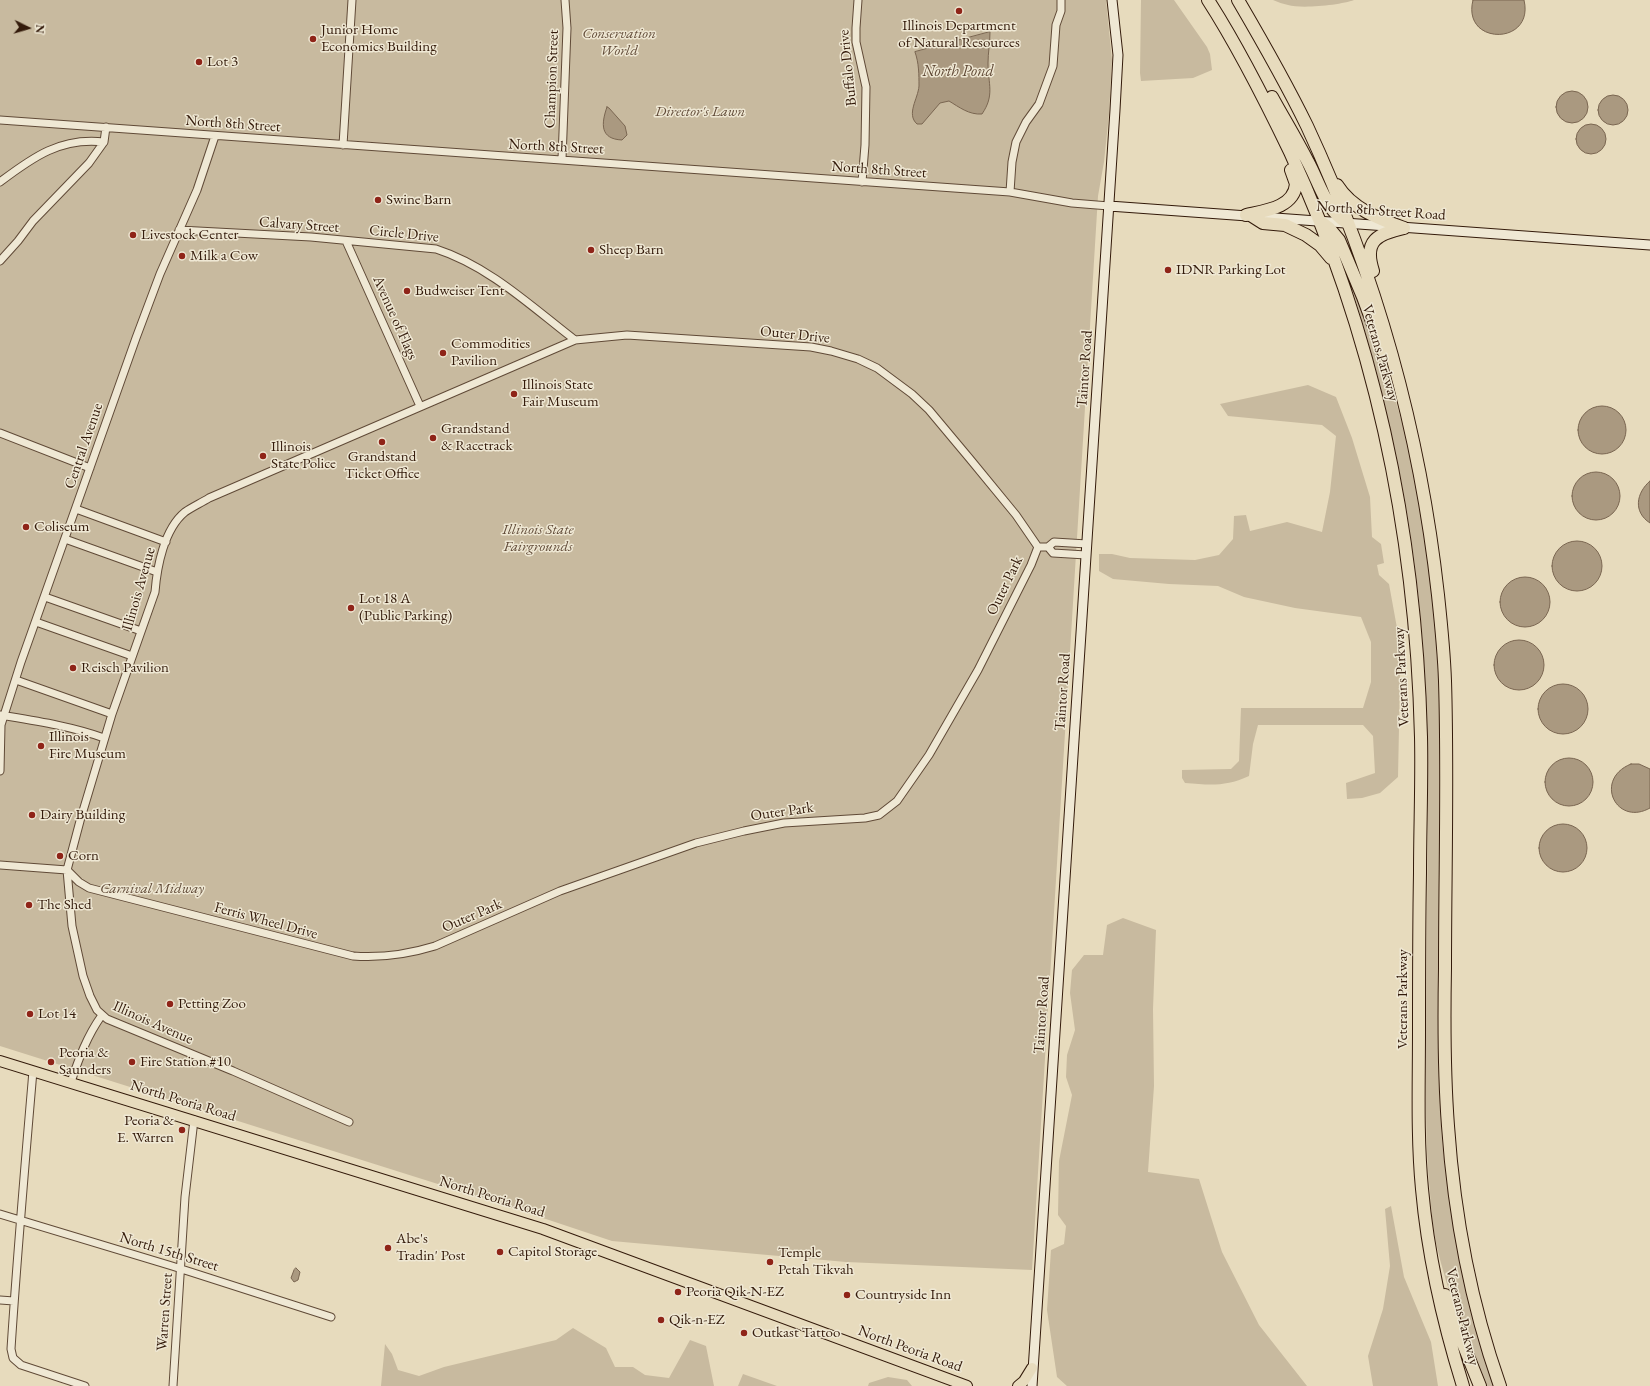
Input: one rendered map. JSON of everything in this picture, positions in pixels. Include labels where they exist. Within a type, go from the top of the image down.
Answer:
[{"type":"highway","name":"Veterans Parkway","points":[[1208,0],[1240,53],[1276,121],[1320,221],[1338,268],[1368,362],[1385,429],[1400,506],[1412,589],[1418,660],[1421,738],[1419,1121],[1422,1192],[1433,1264],[1443,1315],[1463,1386]]},
{"type":"highway","name":"Veterans Parkway","points":[[1238,0],[1289,90],[1321,159],[1348,224],[1377,305],[1395,364],[1412,434],[1428,517],[1442,639],[1446,718],[1444,1051],[1448,1130],[1460,1228],[1480,1321],[1500,1386]]},
{"type":"highway","points":[[1240,53],[1252,64],[1265,85],[1301,148],[1329,203],[1338,216],[1348,224]]},
{"type":"highway","points":[[1249,216],[1283,204],[1293,194],[1296,184],[1258,100],[1253,77]]},
{"type":"highway","points":[[1321,159],[1342,192],[1356,206],[1379,219],[1404,228]]},
{"type":"highway","points":[[1249,216],[1263,223],[1285,225],[1306,235],[1320,245],[1338,268]]},
{"type":"highway","points":[[1320,221],[1329,228],[1339,240],[1363,297],[1390,373],[1399,380]]},
{"type":"highway","points":[[1395,364],[1395,343],[1368,255],[1371,246],[1379,237],[1387,232],[1404,228]]},
{"type":"highway","points":[[1433,1264],[1480,1386]]},
{"type":"highway","points":[[1443,1315],[1446,1352],[1456,1386]]},
{"type":"main road","name":"Taintor Road","points":[[1032,1386],[1118,55],[1112,0]]},
{"type":"main road","name":"North 8th Street Road","points":[[1109,206],[1650,245]]},
{"type":"main road","name":"North Peoria Road","points":[[0,1061],[543,1229],[967,1386]]},
{"type":"main road","points":[[1018,1386],[1024,1381],[1032,1368]]},
{"type":"street","points":[[343,145],[352,0]]},
{"type":"street","name":"Champion Street","points":[[562,160],[568,28],[565,0]]},
{"type":"street","name":"Buffalo Drive","points":[[858,0],[856,42],[866,87],[865,145],[862,182]]},
{"type":"street","points":[[1010,192],[1012,162],[1016,142],[1026,122],[1039,104],[1053,66],[1056,25],[1061,0]]},
{"type":"street","name":"North 8th Street","points":[[0,120],[1010,192],[1072,203],[1109,206]]},
{"type":"street","points":[[0,261],[33,221],[89,163],[104,142],[106,127]]},
{"type":"street","name":"Central Avenue","points":[[0,771],[2,716],[136,338],[160,274],[197,190],[215,136]]},
{"type":"street","points":[[0,182],[53,148],[70,142],[104,142]]},
{"type":"street","name":"Calvary Street","points":[[179,230],[311,237],[346,241]]},
{"type":"street","name":"Circle Drive","points":[[346,241],[436,248],[454,254],[510,289],[575,340]]},
{"type":"street","name":"Avenue of Flags","points":[[346,241],[420,406]]},
{"type":"street","name":"Outer Drive","points":[[184,513],[209,498],[575,340],[627,335],[789,345],[832,351],[877,368],[895,380],[929,410],[1016,515],[1038,547]]},
{"type":"street","points":[[0,433],[90,468]]},
{"type":"street","points":[[76,509],[166,542]]},
{"type":"street","name":"Illinois Avenue","points":[[184,513],[174,524],[156,572],[155,592],[104,738],[67,870],[72,926],[77,954],[90,996],[97,1010],[107,1019],[233,1071],[349,1122]]},
{"type":"street","points":[[65,540],[156,572]]},
{"type":"street","points":[[1038,547],[1048,547],[1054,542],[1087,544]]},
{"type":"street","name":"Outer Park","points":[[396,954],[413,952],[435,946],[560,891],[696,843],[744,830],[784,823],[812,820],[865,818],[879,815],[897,801],[929,755],[954,713],[1029,571],[1038,547]]},
{"type":"street","points":[[1048,547],[1053,553],[1086,555]]},
{"type":"street","points":[[45,597],[141,631]]},
{"type":"street","points":[[36,622],[132,656]]},
{"type":"street","points":[[16,680],[112,714]]},
{"type":"street","points":[[2,716],[49,722],[104,738]]},
{"type":"street","points":[[0,865],[67,870]]},
{"type":"street","name":"Ferris Wheel Drive","points":[[67,870],[79,882],[90,888],[324,949],[353,956],[365,957],[396,954]]},
{"type":"street","points":[[71,1082],[77,1062],[88,1037],[102,1015]]},
{"type":"street","points":[[33,1071],[20,1220],[21,1230],[11,1349],[13,1358],[21,1364],[86,1386]]},
{"type":"street","name":"Warren Street","points":[[173,1386],[185,1197],[194,1120]]},
{"type":"street","name":"North 15th Street","points":[[0,1214],[181,1269],[331,1317]]},
{"type":"street","points":[[0,1300],[14,1300]]},
{"type":"green space","name":"Illinois State Fairgrounds","points":[[0,0],[1106,0],[1112,60],[1109,114],[1104,162],[1098,196],[1032,1270],[846,1262],[612,1241],[495,1202],[0,1046]]},
{"type":"green space","points":[[1141,0],[1174,0],[1207,47],[1210,54],[1212,70],[1193,78],[1141,81]]},
{"type":"green space","points":[[1273,0],[1354,0],[1331,5],[1302,7],[1286,5]]},
{"type":"green space","points":[[1352,289],[1355,289],[1369,325],[1401,418],[1418,491],[1430,575],[1439,690],[1438,1042],[1441,1128],[1450,1202],[1463,1276],[1493,1386],[1486,1386],[1471,1351],[1440,1261],[1433,1225],[1428,1174],[1426,1118],[1428,768],[1425,672],[1421,617],[1406,507],[1396,452],[1369,344]]},
{"type":"green space","points":[[1308,385],[1336,397],[1352,438],[1370,497],[1372,537],[1381,544],[1384,563],[1377,565],[1379,575],[1389,584],[1399,639],[1400,678],[1398,777],[1380,793],[1362,798],[1347,799],[1346,783],[1375,773],[1373,736],[1363,725],[1258,725],[1253,744],[1249,776],[1225,784],[1210,785],[1185,783],[1182,778],[1182,770],[1231,769],[1239,761],[1241,708],[1363,708],[1371,682],[1371,642],[1361,617],[1295,608],[1244,597],[1218,586],[1169,584],[1113,579],[1099,571],[1099,554],[1112,554],[1130,558],[1195,560],[1219,555],[1233,539],[1234,516],[1246,515],[1250,531],[1287,522],[1322,532],[1330,492],[1336,436],[1322,425],[1228,416],[1220,404]]},
{"type":"green space","points":[[1123,918],[1156,930],[1153,1009],[1154,1086],[1148,1172],[1199,1179],[1222,1252],[1259,1325],[1307,1386],[1067,1386],[1057,1377],[1047,1310],[1051,1250],[1064,1244],[1066,1226],[1058,1215],[1059,1161],[1072,1095],[1066,1077],[1067,1055],[1075,1030],[1070,993],[1072,970],[1084,955],[1103,955],[1107,925]]},
{"type":"green space","points":[[1391,1206],[1404,1277],[1431,1342],[1438,1386],[1373,1386],[1368,1356],[1383,1309],[1390,1266],[1385,1209]]},
{"type":"green space","points":[[573,1328],[606,1348],[615,1367],[633,1367],[645,1375],[669,1378],[690,1340],[706,1346],[714,1386],[381,1386],[385,1344],[392,1354],[398,1370],[419,1376],[444,1367],[556,1340]]},
{"type":"green space","points":[[743,1374],[777,1386],[738,1386]]},
{"type":"green space","points":[[888,1377],[907,1380],[912,1386],[868,1386],[869,1383]]},
{"type":"water","points":[[1473,0],[1524,0],[1524,15],[1519,26],[1510,32],[1498,34],[1487,32],[1477,26],[1472,15]]},
{"type":"water","name":"North Pond","points":[[990,32],[988,63],[990,95],[982,114],[968,112],[949,101],[940,103],[922,124],[917,124],[913,116],[919,86],[919,73],[915,52]]},
{"type":"water","points":[[1572,91],[1583,96],[1588,107],[1583,118],[1572,123],[1561,118],[1556,107],[1561,96]]},
{"type":"water","points":[[1613,95],[1624,99],[1628,110],[1624,121],[1613,125],[1602,121],[1598,110],[1602,99]]},
{"type":"water","points":[[607,107],[625,126],[627,135],[622,140],[610,137],[604,130],[603,125]]},
{"type":"water","points":[[1591,124],[1602,128],[1606,139],[1602,150],[1591,154],[1580,150],[1576,139],[1580,128]]},
{"type":"water","points":[[1597,406],[1607,406],[1619,413],[1626,425],[1626,435],[1619,447],[1607,454],[1597,454],[1589,450],[1582,443],[1578,435],[1578,425],[1582,417],[1589,410]]},
{"type":"water","points":[[1591,472],[1601,472],[1613,479],[1620,491],[1620,501],[1613,513],[1601,520],[1591,520],[1583,516],[1576,509],[1572,501],[1572,491],[1576,483],[1583,476]]},
{"type":"water","points":[[1650,481],[1650,523],[1641,513],[1638,502],[1642,491]]},
{"type":"water","points":[[1572,541],[1582,541],[1595,548],[1602,561],[1602,571],[1595,584],[1582,591],[1572,591],[1563,587],[1556,580],[1552,571],[1552,561],[1556,552],[1563,545]]},
{"type":"water","points":[[1520,577],[1530,577],[1543,584],[1550,597],[1550,607],[1543,620],[1530,627],[1520,627],[1511,623],[1504,616],[1500,607],[1500,597],[1504,588],[1511,581]]},
{"type":"water","points":[[1514,640],[1524,640],[1537,647],[1544,660],[1544,670],[1537,683],[1524,690],[1514,690],[1505,686],[1498,679],[1494,670],[1494,660],[1498,651],[1505,644]]},
{"type":"water","points":[[1558,684],[1568,684],[1581,691],[1588,704],[1588,714],[1581,727],[1568,734],[1558,734],[1549,730],[1542,723],[1538,714],[1538,704],[1542,695],[1549,688]]},
{"type":"water","points":[[1564,758],[1574,758],[1586,765],[1593,777],[1593,787],[1586,799],[1574,806],[1564,806],[1556,802],[1549,795],[1545,787],[1545,777],[1549,769],[1556,762]]},
{"type":"water","points":[[1631,764],[1639,764],[1650,769],[1650,808],[1638,812],[1627,811],[1619,806],[1614,799],[1611,790],[1613,780],[1620,771]]},
{"type":"water","points":[[1558,824],[1568,824],[1580,831],[1587,843],[1587,853],[1580,865],[1568,872],[1558,872],[1550,868],[1543,861],[1539,853],[1539,843],[1543,835],[1550,828]]},
{"type":"water","points":[[296,1268],[300,1272],[298,1280],[294,1282],[291,1278]]},
{"type":"place","name":"Illinois Department of Natural Resources","points":[[959,11]]},
{"type":"place","name":"Junior Home Economics Building","points":[[313,39]]},
{"type":"place","name":"Lot 3","points":[[199,62]]},
{"type":"place","name":"Swine Barn","points":[[378,200]]},
{"type":"place","name":"Livestock Center","points":[[133,235]]},
{"type":"place","name":"Sheep Barn","points":[[591,250]]},
{"type":"place","name":"Milk a Cow","points":[[182,256]]},
{"type":"place","name":"IDNR Parking Lot","points":[[1168,270]]},
{"type":"place","name":"Budweiser Tent","points":[[407,291]]},
{"type":"place","name":"Commodities Pavilion","points":[[443,353]]},
{"type":"place","name":"Illinois State Fair Museum","points":[[514,394]]},
{"type":"place","name":"Grandstand & Racetrack","points":[[433,438]]},
{"type":"place","name":"Grandstand Ticket Office","points":[[382,442]]},
{"type":"place","name":"Illinois State Police","points":[[263,456]]},
{"type":"place","name":"Coliseum","points":[[26,527]]},
{"type":"place","name":"Lot 18 A (Public Parking)","points":[[351,608]]},
{"type":"place","name":"Reisch Pavilion","points":[[73,668]]},
{"type":"place","name":"Illinois Fire Museum","points":[[41,746]]},
{"type":"place","name":"Dairy Building","points":[[32,815]]},
{"type":"place","name":"Corn","points":[[60,856]]},
{"type":"place","name":"The Shed","points":[[29,905]]},
{"type":"place","name":"Petting Zoo","points":[[170,1004]]},
{"type":"place","name":"Lot 14","points":[[30,1014]]},
{"type":"place","name":"Peoria & Saunders","points":[[51,1062]]},
{"type":"place","name":"Fire Station #10","points":[[132,1062]]},
{"type":"place","name":"Peoria & E. Warren","points":[[182,1130]]},
{"type":"place","name":"Abe's Tradin' Post","points":[[388,1248]]},
{"type":"place","name":"Capitol Storage","points":[[500,1252]]},
{"type":"place","name":"Temple Petah Tikvah","points":[[770,1262]]},
{"type":"place","name":"Peoria Qik-N-EZ","points":[[678,1292]]},
{"type":"place","name":"Countryside Inn","points":[[847,1295]]},
{"type":"place","name":"Qik-n-EZ","points":[[661,1320]]},
{"type":"place","name":"Outkast Tattoo","points":[[744,1333]]},
{"type":"park label","name":"Conservation World","points":[[619,42]]},
{"type":"park label","name":"Director's Lawn","points":[[700,112]]},
{"type":"park label","name":"Carnival Midway","points":[[152,889]]}]
